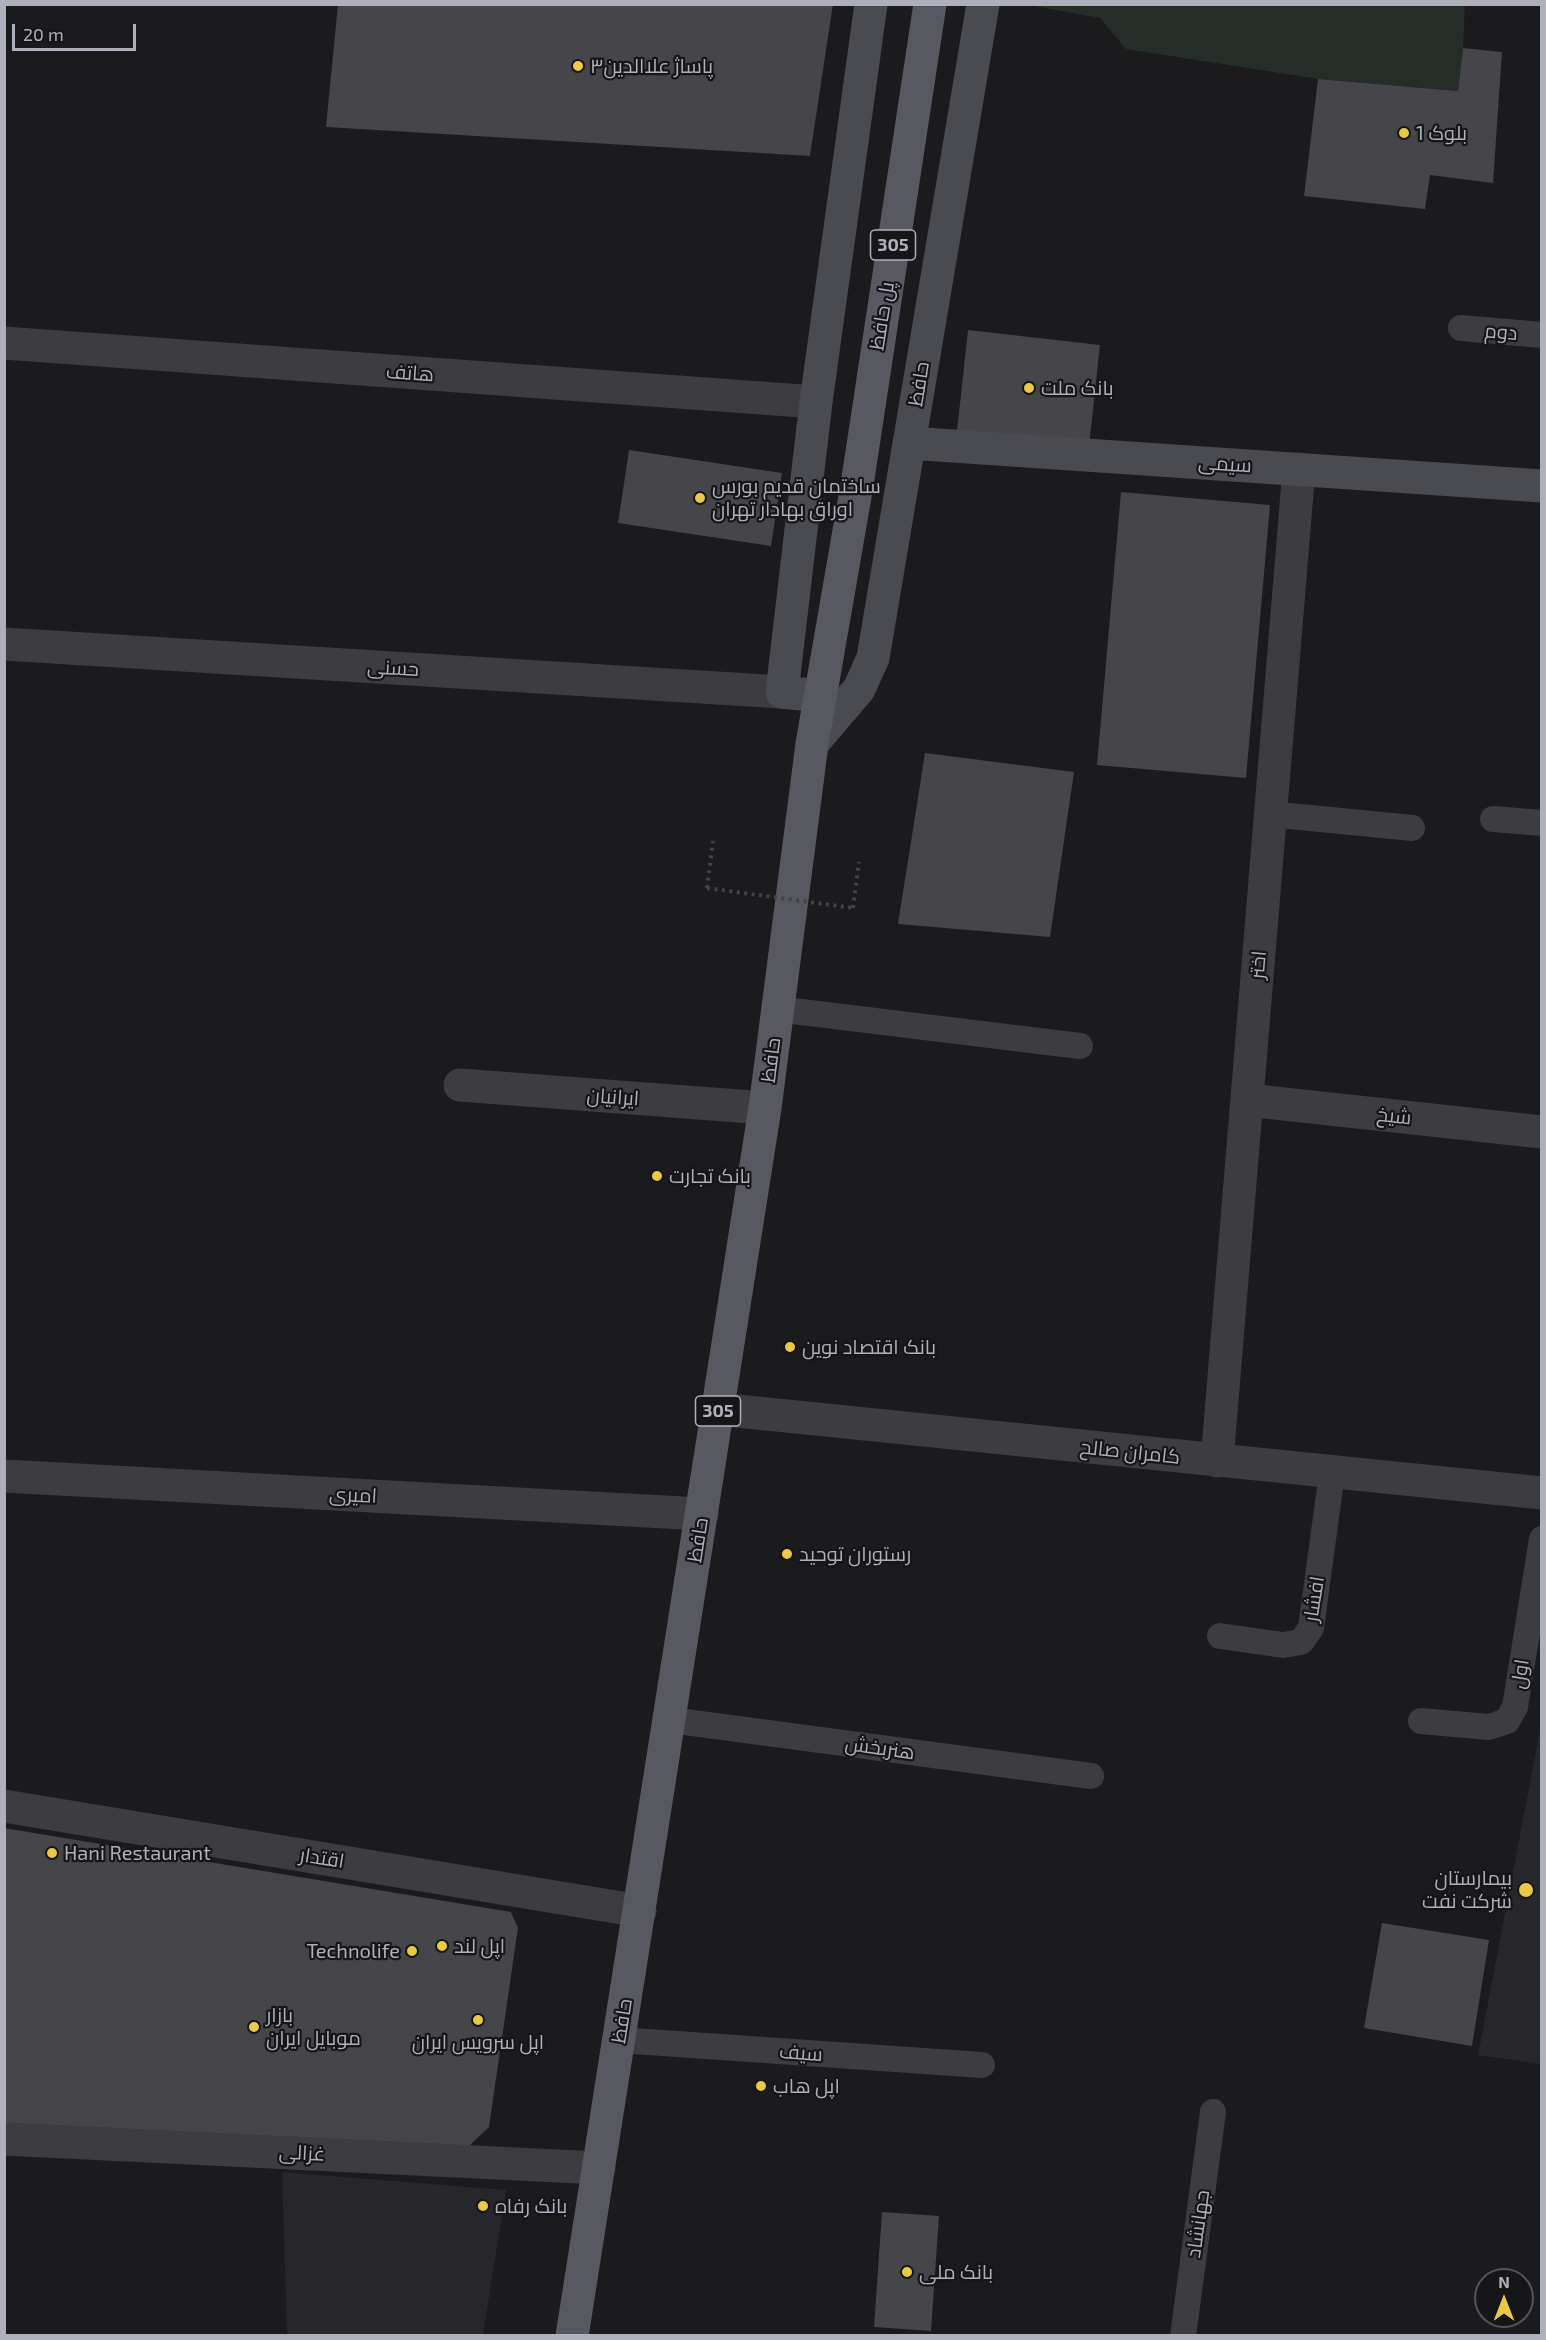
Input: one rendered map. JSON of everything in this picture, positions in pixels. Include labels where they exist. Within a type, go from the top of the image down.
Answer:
[{"type":"main road","points":[[820,696],[782,692],[816,402],[871,4]]},
{"type":"main road","name":"پل حافظ","points":[[857,484],[930,4]]},
{"type":"main road","name":"حافظ","points":[[812,744],[859,689],[873,658],[983,4]]},
{"type":"main road","name":"سیمی","points":[[909,443],[1542,486]]},
{"type":"main road","name":"حافظ","points":[[572,2336],[765,1108],[812,744],[857,484]]},
{"type":"street","name":"هاتف","points":[[4,343],[816,402]]},
{"type":"street","name":"اختر","points":[[1217,1461],[1299,469]]},
{"type":"street","name":"حسنی","points":[[4,644],[782,692]]},
{"type":"street","name":"ایرانیان","points":[[460,1085],[765,1108]]},
{"type":"street","name":"شیخ","points":[[1247,1100],[1542,1132]]},
{"type":"street","name":"کامران صالح","points":[[718,1409],[1542,1493]]},
{"type":"street","name":"امیری","points":[[4,1476],[702,1514]]},
{"type":"street","name":"اقتدار","points":[[4,1806],[640,1911]]},
{"type":"street","name":"غزالی","points":[[4,2139],[599,2168]]},
{"type":"lane","name":"دوم","points":[[1461,328],[1542,335]]},
{"type":"lane","points":[[1270,814],[1412,828]]},
{"type":"lane","points":[[1493,819],[1542,823]]},
{"type":"lane","points":[[777,1009],[1080,1046]]},
{"type":"lane","name":"افشار","points":[[1220,1636],[1283,1645],[1301,1642],[1311,1628],[1332,1473]]},
{"type":"lane","name":"اول","points":[[1421,1721],[1489,1727],[1507,1720],[1515,1707],[1542,1539]]},
{"type":"lane","name":"هنربخش","points":[[670,1720],[1091,1776]]},
{"type":"lane","name":"سیف","points":[[619,2040],[982,2065]]},
{"type":"lane","name":"جهانشاد","points":[[1183,2336],[1213,2112]]},
{"type":"path","points":[[713,841],[707,888],[853,908],[860,862]]},
{"type":"shaded area","points":[[1028,5],[1465,5],[1458,91],[1318,79],[1126,49],[1100,18]]},
{"type":"shaded area","name":"بیمارستان شرکت نفت","points":[[1541,1725],[1541,2064],[1478,2055]]},
{"type":"shaded area","points":[[282,2172],[506,2190],[483,2335],[287,2335]]},
{"type":"building","name":"پاساژ علاالدین۳","points":[[338,4],[833,4],[810,156],[326,127]]},
{"type":"building","name":"بلوک 1","points":[[1463,48],[1502,52],[1493,183],[1430,175],[1425,209],[1304,196],[1318,79],[1458,91]]},
{"type":"building","name":"بانک ملت","points":[[968,330],[1100,345],[1089,446],[957,431]]},
{"type":"building","name":"ساختمان قدیم بورس اوراق بهادار تهران","points":[[629,450],[782,473],[771,546],[618,523]]},
{"type":"building","points":[[1121,492],[1270,505],[1246,778],[1097,765]]},
{"type":"building","points":[[925,753],[1074,772],[1050,937],[898,924]]},
{"type":"building","name":"بازار موبایل ایران","points":[[4,1828],[511,1912],[518,1928],[489,2127],[469,2146],[4,2128]]},
{"type":"building","points":[[1382,1923],[1489,1940],[1472,2046],[1364,2028]]},
{"type":"building","name":"بانک ملی","points":[[882,2212],[939,2216],[931,2331],[874,2327]]},
{"type":"place","name":"پاساژ علاالدین۳","points":[[578,66]]},
{"type":"place","name":"بلوک 1","points":[[1404,133]]},
{"type":"place","name":"بانک ملت","points":[[1029,388]]},
{"type":"place","name":"ساختمان قدیم بورس اوراق بهادار تهران","points":[[700,498]]},
{"type":"place","name":"بانک تجارت","points":[[657,1176]]},
{"type":"place","name":"بانک اقتصاد نوین","points":[[790,1347]]},
{"type":"place","name":"رستوران توحید","points":[[787,1554]]},
{"type":"place","name":"Hani Restaurant","points":[[52,1853]]},
{"type":"place","name":"بیمارستان شرکت نفت","points":[[1526,1890]]},
{"type":"place","name":"اپل لند","points":[[442,1946]]},
{"type":"place","name":"Technolife","points":[[412,1951]]},
{"type":"place","name":"اپل سرویس ایران","points":[[478,2020]]},
{"type":"place","name":"بازار موبایل ایران","points":[[254,2027]]},
{"type":"place","name":"اپل هاب","points":[[761,2086]]},
{"type":"place","name":"بانک رفاه","points":[[483,2206]]},
{"type":"place","name":"بانک ملی","points":[[907,2272]]}]
